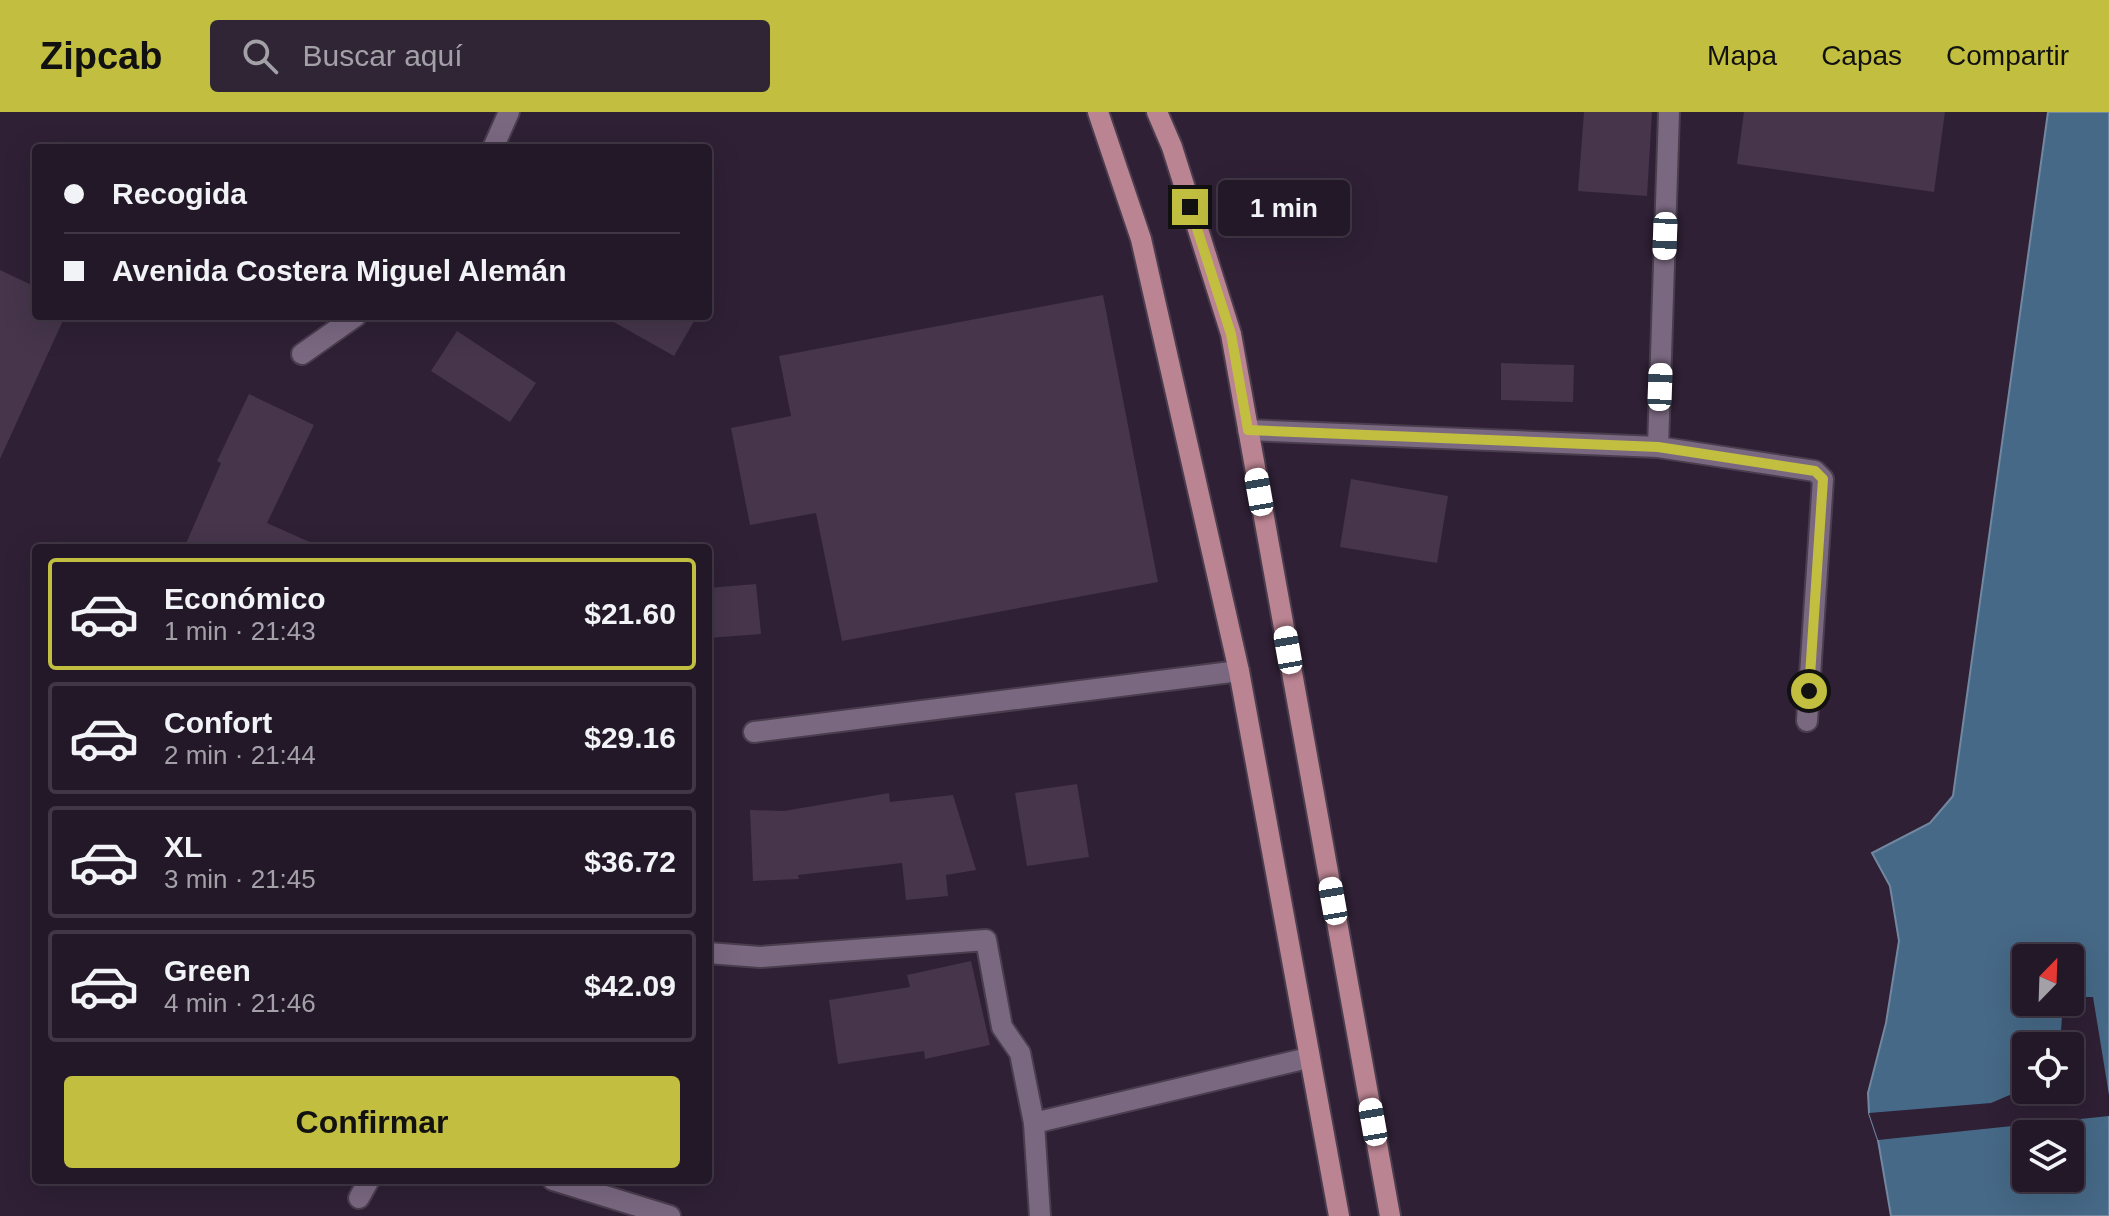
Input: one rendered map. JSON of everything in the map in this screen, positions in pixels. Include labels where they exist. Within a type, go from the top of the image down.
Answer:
[{"type":"main road","points":[[1098,112],[1141,239],[1239,671],[1339,1216]]},
{"type":"main road","points":[[1157,112],[1172,147],[1231,334],[1390,1216]]},
{"type":"street","points":[[495,144],[509,112]]},
{"type":"street","points":[[1658,447],[1669,112]]},
{"type":"street","points":[[302,354],[350,320]]},
{"type":"street","points":[[1248,430],[1658,447],[1815,471],[1823,479],[1807,721]]},
{"type":"street","points":[[754,732],[1239,671]]},
{"type":"street","points":[[712,953],[760,957],[986,940],[1002,1027],[1020,1053],[1034,1123],[1040,1216]]},
{"type":"street","points":[[1034,1123],[1308,1058]]},
{"type":"street","points":[[566,1184],[670,1216]]},
{"type":"water","points":[[2048,112],[2109,112],[2109,1216],[1891,1216],[1878,1140],[1869,1113],[1868,1093],[1886,1023],[1899,941],[1890,886],[1872,853],[1930,823],[1953,796]]},
{"type":"pier","points":[[2084,997],[2093,997],[2109,1095],[2109,1116],[2070,1120],[2012,1120],[2012,1126],[1878,1140],[1869,1113],[1991,1103],[2012,1094],[2012,1104],[2084,1104],[2084,1032],[2061,1032],[2062,1016],[2084,1016]]},
{"type":"building","points":[[1584,112],[1652,112],[1647,196],[1578,191]]},
{"type":"building","points":[[1744,112],[1945,112],[1934,192],[1737,164]]},
{"type":"building","points":[[0,270],[32,285],[32,320],[63,320],[0,459]]},
{"type":"building","points":[[1103,295],[1158,582],[842,641],[816,513],[750,525],[731,428],[791,416],[779,356]]},
{"type":"building","points":[[610,320],[695,320],[674,356]]},
{"type":"building","points":[[457,331],[536,383],[510,422],[431,371]]},
{"type":"building","points":[[1501,363],[1574,365],[1573,402],[1501,400]]},
{"type":"building","points":[[249,394],[314,425],[267,523],[314,544],[186,544],[221,463],[217,461]]},
{"type":"building","points":[[1351,479],[1448,496],[1437,563],[1340,547]]},
{"type":"building","points":[[756,584],[761,634],[712,638],[712,588]]},
{"type":"building","points":[[1077,784],[1089,857],[1027,866],[1015,793]]},
{"type":"building","points":[[889,793],[890,802],[953,795],[976,870],[946,875],[948,896],[906,900],[902,863],[798,875],[799,879],[753,881],[750,810],[784,811]]},
{"type":"building","points":[[971,961],[990,1045],[925,1059],[924,1051],[838,1064],[829,1000],[910,987],[907,975]]},
{"type":"route","points":[[1190,207],[1231,334],[1248,430],[1658,447],[1815,471],[1823,479],[1809,691]]}]
